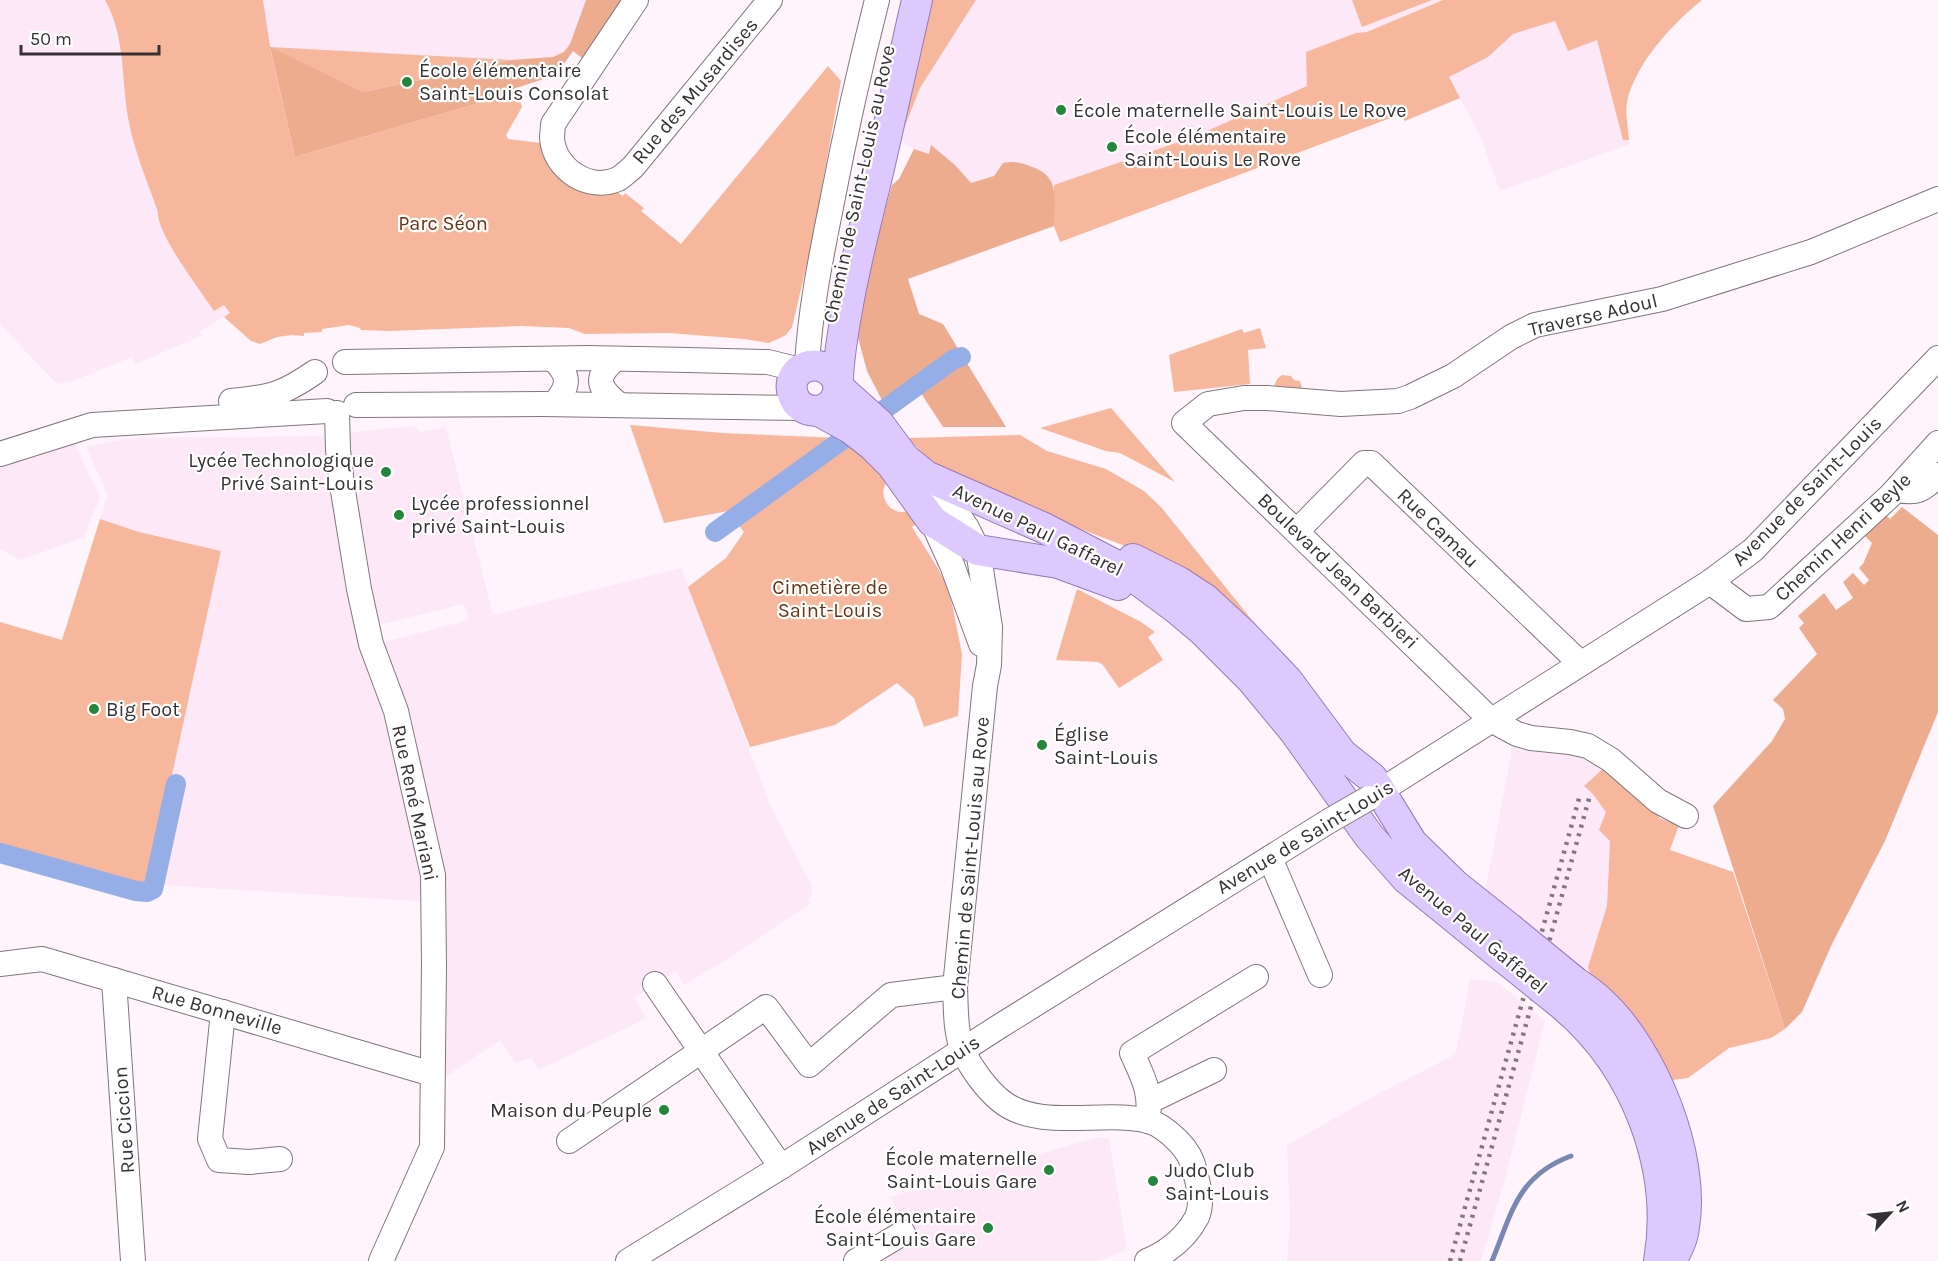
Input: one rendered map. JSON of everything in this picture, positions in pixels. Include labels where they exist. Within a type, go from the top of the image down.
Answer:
[{"type":"main road","name":"Chemin de Saint-Louis au Rove","points":[[898,0],[829,329],[806,367],[795,377],[792,394],[796,402],[850,428],[892,465],[932,521]]},
{"type":"main road","name":"Chemin de Saint-Louis au Rove","points":[[838,384],[846,311],[917,0]]},
{"type":"main road","name":"Chemin de Saint-Louis au Rove","points":[[846,311],[850,351],[858,379],[879,424]]},
{"type":"main road","name":"Chemin de Saint-Louis au Rove","points":[[806,367],[827,368],[834,373],[838,384],[879,424],[905,459],[926,477]]},
{"type":"main road","points":[[811,410],[833,403],[838,384]]},
{"type":"main road","name":"Avenue Paul Gaffarel","points":[[926,477],[1044,528],[1123,569],[1177,609],[1202,630],[1252,680],[1295,732],[1369,836],[1406,878],[1503,957],[1570,994],[1631,1092],[1648,1131],[1659,1176],[1662,1204],[1659,1261]]},
{"type":"main road","name":"Avenue Paul Gaffarel","points":[[932,521],[978,550],[1058,563],[1087,572],[1177,609]]},
{"type":"main road","points":[[1044,528],[1119,553],[1149,566],[1205,599],[1244,634],[1287,680],[1342,754],[1372,778],[1374,795],[1426,858],[1509,928],[1570,994],[1601,1002],[1648,1066],[1666,1103],[1678,1142],[1686,1189],[1684,1227],[1671,1261]]},
{"type":"street","name":"Rue des Musardises","points":[[636,0],[553,124],[552,139],[557,154],[571,173],[583,180],[596,183],[608,181],[619,178],[633,167],[770,0]]},
{"type":"street","points":[[0,437],[84,411],[224,402],[275,396],[293,387],[331,361],[615,359],[768,362],[806,367],[818,273],[853,96],[877,0]]},
{"type":"street","name":"Traverse Adoul","points":[[1185,423],[1208,404],[1244,398],[1341,404],[1398,401],[1410,398],[1453,376],[1511,337],[1536,325],[1662,299],[1811,252],[1938,199]]},
{"type":"street","name":"Avenue de Saint-Louis","points":[[629,1261],[1710,582],[1753,550],[1938,357]]},
{"type":"street","points":[[553,359],[561,367],[567,379],[564,392],[554,404]]},
{"type":"street","points":[[615,359],[604,369],[600,377],[606,394],[618,404]]},
{"type":"street","points":[[340,410],[363,389],[362,380],[353,366],[345,362]]},
{"type":"street","points":[[315,372],[310,386],[312,394],[321,407],[340,410]]},
{"type":"street","points":[[0,454],[92,425],[340,410],[618,404],[811,410]]},
{"type":"street","name":"Rue René Mariani","points":[[340,410],[338,450],[359,589],[371,644],[396,711],[433,875],[432,1147],[381,1261]]},
{"type":"street","name":"Boulevard Jean Barbieri","points":[[1185,423],[1491,720],[1517,734],[1531,738],[1588,746],[1611,759],[1658,801],[1686,816]]},
{"type":"street","name":"Chemin Henri Beyle","points":[[1710,582],[1746,609],[1769,607],[1897,490],[1938,443]]},
{"type":"street","name":"Rue Camau","points":[[1297,531],[1364,463],[1371,463],[1580,663]]},
{"type":"street","points":[[1897,490],[1913,493],[1938,475]]},
{"type":"street","name":"Chemin de Saint-Louis au Rove","points":[[926,477],[949,501],[978,550],[990,627],[989,665],[955,987],[958,1027],[963,1050]]},
{"type":"street","name":"Chemin de Saint-Louis au Rove","points":[[932,521],[952,565],[989,665]]},
{"type":"street","points":[[1270,858],[1320,975]]},
{"type":"street","name":"Rue Bonneville","points":[[0,964],[42,959],[432,1074]]},
{"type":"street","points":[[1147,1261],[1175,1246],[1192,1226],[1201,1204],[1195,1170],[1189,1156],[1149,1111],[1148,1090],[1132,1053],[1256,977]]},
{"type":"street","name":"Rue Ciccion","points":[[114,980],[134,1261]]},
{"type":"street","points":[[655,984],[781,1167]]},
{"type":"street","points":[[569,1141],[766,1007],[809,1065],[891,995],[955,987]]},
{"type":"street","points":[[223,1012],[210,1139],[219,1160],[249,1162],[280,1159]]},
{"type":"street","points":[[963,1050],[981,1079],[1002,1102],[1033,1117],[1119,1117],[1149,1111],[1214,1070]]},
{"type":"street","points":[[856,1261],[903,1233]]},
{"type":"shaded area","points":[[0,0],[105,0],[112,14],[119,45],[128,122],[158,212],[157,220],[215,310],[223,304],[230,313],[200,331],[202,335],[136,364],[132,357],[75,380],[57,384],[0,324]]},
{"type":"shaded area","name":"École élémentaire Saint-Louis Consolat","points":[[263,0],[622,0],[582,58],[573,51],[556,75],[516,88],[489,100],[281,97],[268,40]]},
{"type":"shaded area","points":[[586,0],[622,0],[582,58],[573,51],[556,75],[516,88],[489,100],[295,157],[270,47],[363,92],[511,60],[553,57],[564,52],[570,44]]},
{"type":"shaded area","name":"École élémentaire Saint-Louis Le Rove","points":[[976,0],[1466,0],[1449,76],[1488,57],[1513,34],[1555,21],[1597,40],[1623,139],[1629,140],[1630,144],[1500,191],[1481,138],[1460,98],[1404,121],[1401,114],[1060,242],[1053,226],[862,294],[892,185],[899,179],[914,149],[899,141],[920,88]]},
{"type":"shaded area","points":[[931,145],[955,165],[971,183],[994,176],[1003,163],[1012,162],[1024,164],[1046,174],[1053,188],[1054,226],[908,279],[919,314],[943,324],[1006,427],[943,427],[915,384],[885,406],[867,371],[857,334],[862,294],[892,185],[899,179],[914,149],[929,154]]},
{"type":"shaded area","points":[[413,426],[420,432],[446,427],[493,615],[681,568],[771,807],[812,886],[812,893],[808,900],[811,903],[729,958],[684,985],[676,971],[634,998],[646,1017],[538,1070],[531,1058],[515,1063],[500,1040],[442,1079],[438,879],[377,644],[469,620],[464,604],[374,626],[349,475],[349,434]]},
{"type":"shaded area","points":[[324,436],[352,598],[383,700],[430,902],[148,883],[221,551],[139,532],[100,519],[108,495],[86,447],[131,438]]},
{"type":"shaded area","points":[[73,440],[100,497],[83,538],[20,560],[0,549],[0,465]]},
{"type":"shaded area","points":[[1902,507],[1938,535],[1938,712],[1885,841],[1832,944],[1802,1012],[1785,1029],[1713,806],[1772,741],[1785,719],[1783,709],[1773,700],[1817,654],[1799,628],[1804,623],[1798,616],[1824,593],[1836,610],[1853,598],[1843,582],[1853,573],[1864,585],[1869,580],[1859,568],[1872,543],[1862,533],[1883,512],[1890,519]]},
{"type":"shaded area","points":[[1538,744],[1608,764],[1584,786],[1606,812],[1610,841],[1607,906],[1588,967],[1594,986],[1484,898],[1513,745]]},
{"type":"shaded area","points":[[1470,979],[1497,982],[1545,1021],[1506,1175],[1481,1261],[1287,1261],[1290,1221],[1287,1145],[1456,1054]]},
{"type":"shaded area","points":[[1095,1138],[1109,1138],[1127,1250],[1097,1261],[876,1261],[914,1238],[890,1197]]},
{"type":"green space","name":"Parc Séon","points":[[105,0],[263,0],[270,47],[511,60],[363,92],[270,48],[295,157],[489,100],[516,88],[522,107],[506,135],[508,139],[541,143],[552,167],[560,177],[579,190],[591,194],[617,192],[623,196],[625,193],[644,208],[641,211],[681,244],[828,66],[841,81],[811,247],[792,327],[786,335],[769,343],[669,333],[585,334],[569,328],[521,326],[389,331],[361,330],[349,325],[322,329],[322,332],[304,333],[304,336],[277,337],[260,344],[251,341],[224,317],[230,313],[224,305],[214,311],[180,262],[164,234],[132,134],[120,45],[112,14]]},
{"type":"green space","points":[[928,0],[976,0],[920,88],[899,141]]},
{"type":"green space","points":[[1352,0],[1432,0],[1362,27]]},
{"type":"green space","points":[[1443,0],[1702,0],[1667,33],[1638,73],[1627,102],[1629,140],[1623,140],[1597,40],[1568,51],[1555,21],[1513,34],[1488,57],[1449,77],[1460,98],[1405,121],[1401,114],[1060,242],[1054,226],[1054,185],[1196,136],[1307,86],[1306,52],[1356,33],[1367,32]]},
{"type":"green space","points":[[1260,328],[1266,348],[1248,350],[1250,384],[1174,392],[1169,355],[1242,329],[1244,333]]},
{"type":"green space","points":[[1282,375],[1291,376],[1294,380],[1300,381],[1302,388],[1274,386]]},
{"type":"green space","points":[[1111,408],[1175,482],[1120,453],[1106,451],[1040,428]]},
{"type":"green space","name":"Cimetière de Saint-Louis","points":[[630,425],[853,440],[888,481],[883,492],[886,503],[895,511],[908,511],[916,524],[912,527],[946,583],[962,654],[958,716],[924,727],[914,698],[897,683],[835,725],[750,747],[688,587],[726,558],[744,532],[728,511],[664,523]]},
{"type":"green space","points":[[1020,435],[1047,451],[1106,469],[1144,491],[1161,507],[1272,645],[1167,562],[1015,504],[941,468],[928,459],[908,438]]},
{"type":"green space","name":"Big Foot","points":[[100,519],[139,532],[221,551],[147,889],[65,869],[0,848],[0,622],[62,640]]},
{"type":"green space","points":[[1077,589],[1141,622],[1155,632],[1148,637],[1163,660],[1119,688],[1103,665],[1098,662],[1056,660]]},
{"type":"green space","points":[[1608,764],[1661,812],[1659,818],[1679,825],[1670,850],[1733,872],[1785,1029],[1771,1038],[1729,1048],[1688,1078],[1665,1081],[1594,986],[1588,967],[1607,906],[1610,841],[1599,830],[1606,812],[1584,786]]},
{"type":"waterway","points":[[715,532],[954,359],[961,357]]},
{"type":"waterway","points":[[0,853],[136,891],[147,892],[153,889],[176,784]]},
{"type":"waterway","points":[[1492,1261],[1512,1212],[1528,1185],[1553,1164],[1571,1156]]},
{"type":"railway","points":[[1450,1261],[1580,795]]},
{"type":"railway","points":[[1460,1261],[1590,795]]},
{"type":"place","name":"École élémentaire Saint-Louis Consolat","points":[[407,82]]},
{"type":"place","name":"École maternelle Saint-Louis Le Rove","points":[[1061,110]]},
{"type":"place","name":"École élémentaire Saint-Louis Le Rove","points":[[1112,147]]},
{"type":"place","name":"Lycée Technologique Privé Saint-Louis","points":[[386,472]]},
{"type":"place","name":"Lycée professionnel privé Saint-Louis","points":[[399,515]]},
{"type":"place","name":"Big Foot","points":[[94,709]]},
{"type":"place","name":"Église Saint-Louis","points":[[1042,745]]},
{"type":"place","name":"Maison du Peuple","points":[[664,1110]]},
{"type":"place","name":"École maternelle Saint-Louis Gare","points":[[1049,1170]]},
{"type":"place","name":"Judo Club Saint-Louis","points":[[1153,1181]]},
{"type":"place","name":"École élémentaire Saint-Louis Gare","points":[[988,1228]]}]
